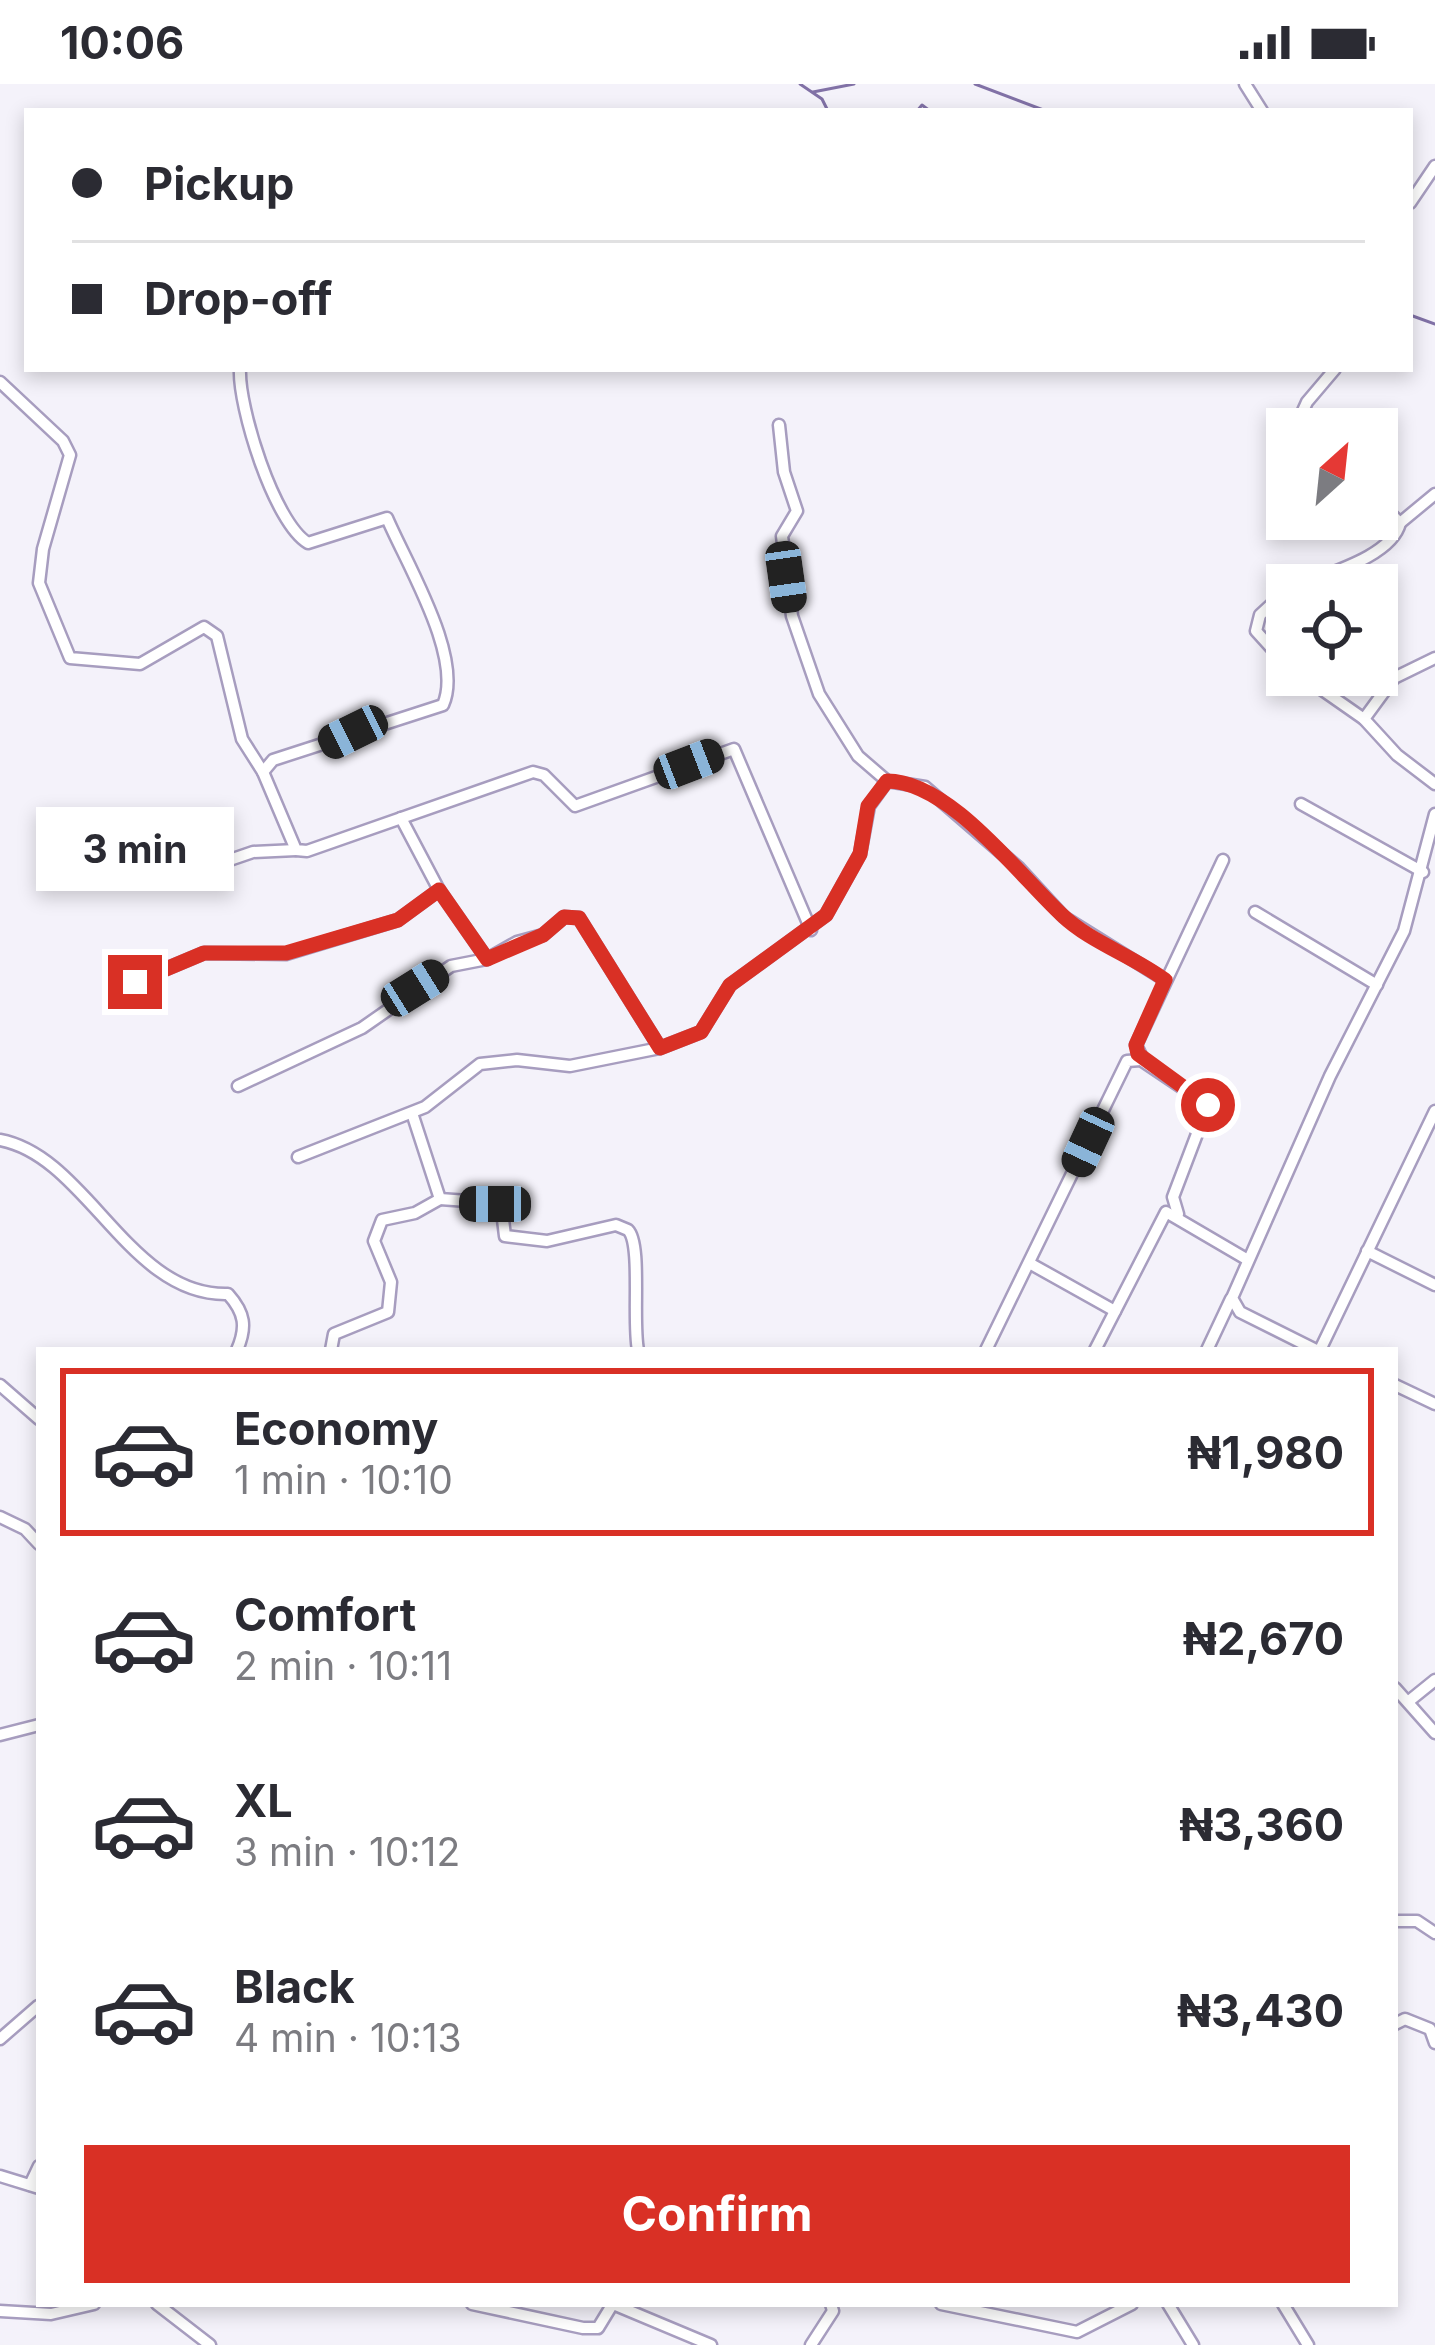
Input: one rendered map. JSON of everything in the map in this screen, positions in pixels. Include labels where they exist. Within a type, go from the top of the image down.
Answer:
[{"type":"street","points":[[1413,199],[1435,166]]},
{"type":"street","points":[[240,372],[239,394],[249,411],[271,492],[293,534],[308,543],[387,518],[445,650],[451,687],[443,705],[273,760],[263,772]]},
{"type":"street","points":[[1304,408],[1332,372]]},
{"type":"street","points":[[0,382],[63,441],[70,455],[43,549],[39,583],[70,658],[140,664],[204,627],[217,636],[242,740],[263,772],[296,850]]},
{"type":"street","points":[[778,425],[784,472],[797,511],[782,536],[792,616],[818,694],[859,756],[887,781],[926,788],[1019,868],[1064,917],[1165,980]]},
{"type":"street","points":[[1345,564],[1382,547],[1400,523],[1435,494]]},
{"type":"street","points":[[1266,609],[1256,631],[1266,642]]},
{"type":"street","points":[[1364,719],[1394,678],[1435,658]]},
{"type":"street","points":[[1331,696],[1364,719],[1397,755],[1435,784]]},
{"type":"street","points":[[145,860],[218,864],[253,852],[307,851],[533,772],[544,775],[568,803],[586,804],[734,749],[811,929]]},
{"type":"street","points":[[298,1157],[412,1113],[480,1064],[517,1060],[570,1066],[660,1048],[701,1032],[730,985],[826,915],[860,854],[868,806],[887,781]]},
{"type":"street","points":[[1301,804],[1423,872]]},
{"type":"street","points":[[1208,1347],[1404,931],[1435,814]]},
{"type":"street","points":[[400,818],[439,890],[487,959]]},
{"type":"street","points":[[1144,1062],[1136,1045],[1223,860]]},
{"type":"street","points":[[135,982],[204,953],[286,953],[398,920],[439,890]]},
{"type":"street","points":[[1255,912],[1377,985]]},
{"type":"street","points":[[238,1086],[362,1028],[451,966],[487,959],[543,935],[564,917],[579,918],[660,1048]]},
{"type":"street","points":[[988,1347],[1127,1061],[1144,1062],[1208,1105],[1173,1197],[1178,1214]]},
{"type":"street","points":[[1319,1347],[1435,1111]]},
{"type":"street","points":[[412,1113],[440,1198]]},
{"type":"street","points":[[0,1140],[50,1162],[94,1214],[183,1287],[228,1294],[241,1307],[245,1329],[238,1347]]},
{"type":"street","points":[[332,1347],[334,1334],[388,1312],[391,1282],[374,1241],[382,1220],[415,1213],[440,1198],[495,1204],[502,1211],[505,1237],[547,1241],[616,1225],[628,1230],[638,1252],[632,1319],[637,1347]]},
{"type":"street","points":[[1096,1347],[1162,1215],[1178,1214],[1248,1260]]},
{"type":"street","points":[[1367,1251],[1435,1285]]},
{"type":"street","points":[[1031,1264],[1114,1311]]},
{"type":"street","points":[[1232,1298],[1240,1312],[1312,1347]]},
{"type":"street","points":[[0,1385],[36,1416]]},
{"type":"street","points":[[1398,1386],[1435,1404]]},
{"type":"street","points":[[0,1517],[25,1528],[36,1541]]},
{"type":"street","points":[[1409,1701],[1435,1680]]},
{"type":"street","points":[[1398,1691],[1435,1732]]},
{"type":"street","points":[[0,1735],[36,1726]]},
{"type":"street","points":[[1398,1922],[1417,1922],[1435,1934]]},
{"type":"street","points":[[0,2039],[36,2008]]},
{"type":"street","points":[[1398,2022],[1405,2019],[1430,2029],[1435,2043]]},
{"type":"street","points":[[0,2176],[34,2186]]},
{"type":"street","points":[[0,2312],[51,2314],[81,2307]]},
{"type":"street","points":[[162,2307],[210,2345]]},
{"type":"street","points":[[486,2307],[598,2328],[612,2307]]},
{"type":"street","points":[[618,2307],[711,2345]]},
{"type":"street","points":[[811,2345],[832,2307]]},
{"type":"street","points":[[956,2307],[1077,2332],[1126,2307]]},
{"type":"street","points":[[1170,2307],[1193,2345]]},
{"type":"street","points":[[1284,2307],[1308,2345]]},
{"type":"waterway","points":[[800,84],[822,99],[826,108]]},
{"type":"waterway","points":[[813,92],[854,84]]},
{"type":"waterway","points":[[975,84],[1038,108]]},
{"type":"waterway","points":[[920,108],[926,108]]},
{"type":"waterway","points":[[1413,316],[1435,324]]},
{"type":"route","points":[[135,982],[204,953],[286,953],[398,920],[439,890],[487,959],[517,942],[543,935],[564,917],[579,918],[660,1048],[701,1032],[730,985],[748,968],[772,957],[826,915],[860,854],[868,806],[887,781],[914,782],[1019,868],[1064,917],[1165,980],[1136,1045],[1138,1054],[1208,1105]]}]
